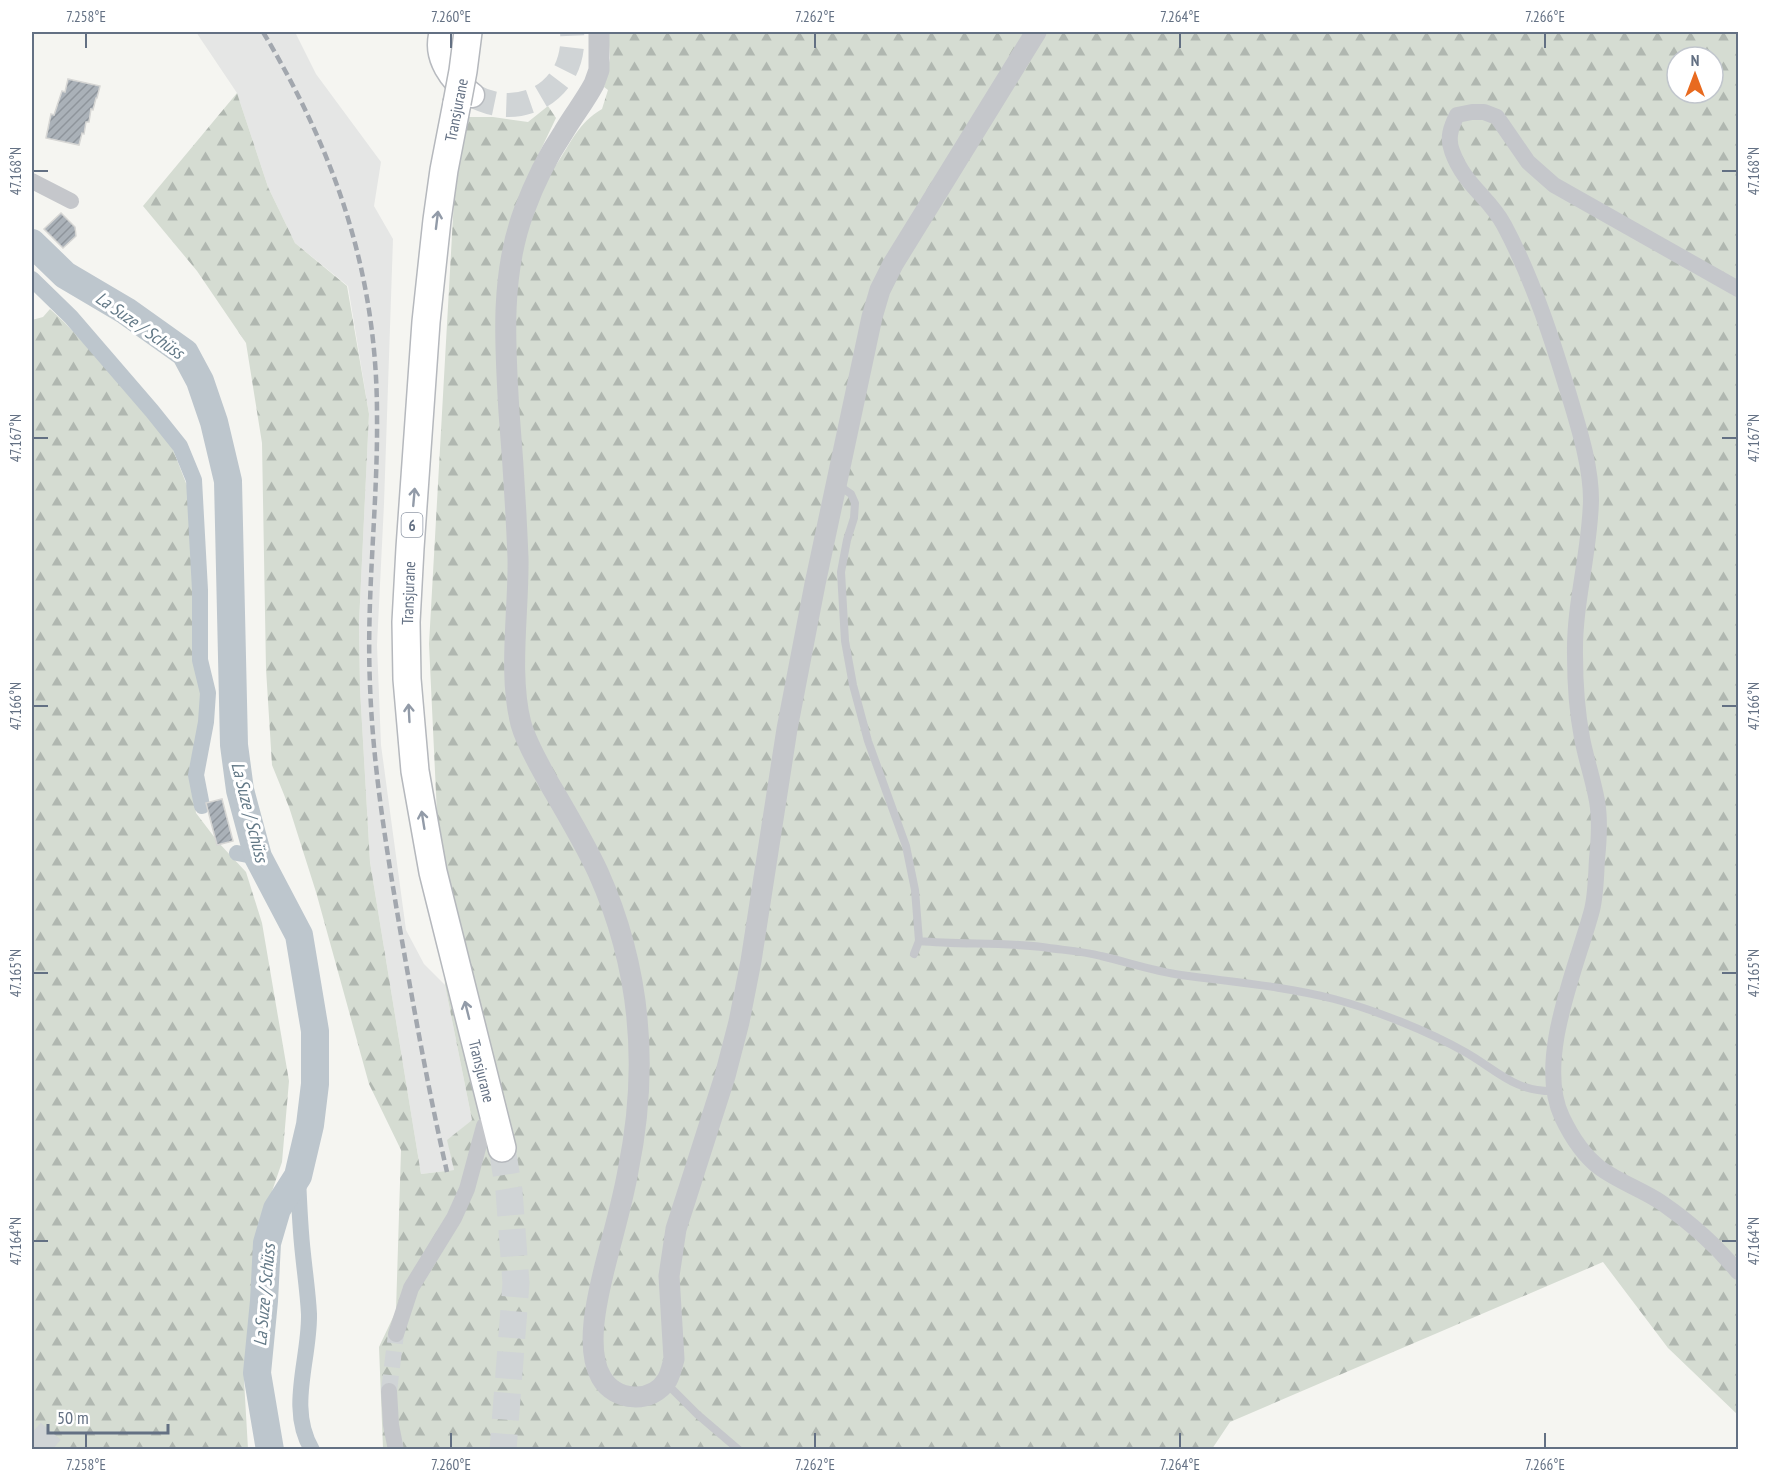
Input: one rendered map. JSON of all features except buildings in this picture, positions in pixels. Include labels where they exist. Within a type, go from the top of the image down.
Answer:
[{"type":"main road","points":[[442,32],[440,49],[448,71],[468,93]]},
{"type":"main road","points":[[450,32],[454,52],[467,75],[468,93]]},
{"type":"main road","name":"Transjurane","points":[[468,32],[463,71],[468,93],[444,170],[426,322],[406,622],[407,679],[409,725],[424,831],[487,1115],[502,1148]]},
{"type":"street","points":[[599,32],[599,70],[586,98],[548,158],[530,197],[516,238],[506,301],[505,340],[519,581],[515,689],[518,710],[523,730],[535,757],[596,867],[611,902],[631,974],[640,1036],[640,1082],[636,1122],[621,1209],[598,1294],[594,1346],[596,1366],[601,1377],[617,1393],[630,1397],[643,1397],[656,1392],[666,1383],[674,1359],[669,1276],[676,1229],[725,1076],[739,1022],[751,961],[787,729],[862,359],[880,290],[893,264],[1036,32]]},
{"type":"street","points":[[1738,289],[1554,185],[1528,162],[1497,117],[1484,112],[1472,111],[1457,115],[1450,129],[1450,147],[1461,172],[1503,222],[1529,281],[1578,425],[1591,497],[1589,531],[1576,625],[1575,655],[1581,736],[1598,804],[1598,854],[1593,906],[1565,1002],[1554,1050],[1554,1091],[1560,1113],[1583,1151],[1601,1168],[1658,1200],[1697,1228],[1738,1272]]},
{"type":"street","points":[[32,181],[71,201]]},
{"type":"street","points":[[396,1334],[411,1288],[454,1218],[467,1189],[487,1115]]},
{"type":"street","points":[[389,1391],[396,1449]]},
{"type":"lane","points":[[837,485],[851,494],[855,503],[854,518],[841,572],[845,641],[853,685],[868,741],[906,846],[915,890],[919,940],[914,954]]},
{"type":"lane","points":[[919,940],[956,944],[1007,944],[1098,955],[1163,972],[1303,992],[1354,1005],[1416,1029],[1464,1052],[1520,1086],[1540,1091],[1554,1091]]},
{"type":"lane","points":[[666,1383],[697,1414],[739,1449]]},
{"type":"shaded area","points":[[196,32],[295,32],[316,74],[381,162],[374,206],[393,239],[377,645],[381,745],[406,930],[424,964],[445,985],[472,1120],[448,1140],[454,1170],[421,1174],[370,862],[360,689],[359,623],[369,414],[348,286],[295,243],[268,187],[237,93]]},
{"type":"green space","points":[[608,32],[1738,32],[1738,1415],[1668,1348],[1603,1262],[1230,1422],[1212,1449],[383,1449],[379,1347],[396,1311],[401,1150],[369,1084],[316,892],[289,807],[272,765],[266,669],[262,443],[246,343],[197,271],[143,206],[237,93],[268,187],[295,243],[347,286],[369,414],[359,623],[360,689],[370,862],[421,1174],[454,1170],[447,1140],[472,1120],[445,985],[429,644],[456,164],[465,117],[493,117],[528,122],[548,106],[556,118],[533,166],[556,165],[581,127],[602,109],[608,90],[604,87],[610,58]]},
{"type":"green space","points":[[50,309],[165,429],[191,496],[198,536],[207,696],[191,767],[196,813],[218,842],[246,872],[262,923],[289,1081],[282,1162],[265,1212],[254,1276],[244,1380],[248,1449],[32,1450],[32,320],[43,317]]},
{"type":"waterway","name":"La Suze / Schüss","points":[[32,243],[65,275],[126,311],[185,353],[200,381],[214,422],[228,481],[234,745],[240,790],[258,857],[299,935],[315,1031],[315,1084],[310,1125],[298,1176],[277,1209],[267,1243],[257,1373],[270,1450]]},
{"type":"waterway","points":[[32,279],[71,317],[152,411],[180,446],[194,480],[200,590],[200,660],[208,693],[206,722],[196,775],[202,806]]},
{"type":"waterway","points":[[237,853],[258,857]]},
{"type":"waterway","points":[[298,1176],[309,1314],[300,1400],[305,1434],[312,1450]]},
{"type":"tunnel","points":[[472,95],[491,103],[509,105],[527,102],[543,95],[556,84],[566,70],[571,52],[572,32]]},
{"type":"tunnel","points":[[502,1148],[509,1191],[516,1283],[503,1450]]},
{"type":"tunnel","points":[[389,1391],[396,1334]]},
{"type":"tunnel","points":[[32,1433],[52,1450]]},
{"type":"railway","points":[[263,32],[289,77],[331,168],[360,263],[369,312],[375,363],[377,415],[369,651],[374,748],[401,935],[447,1172]]}]
